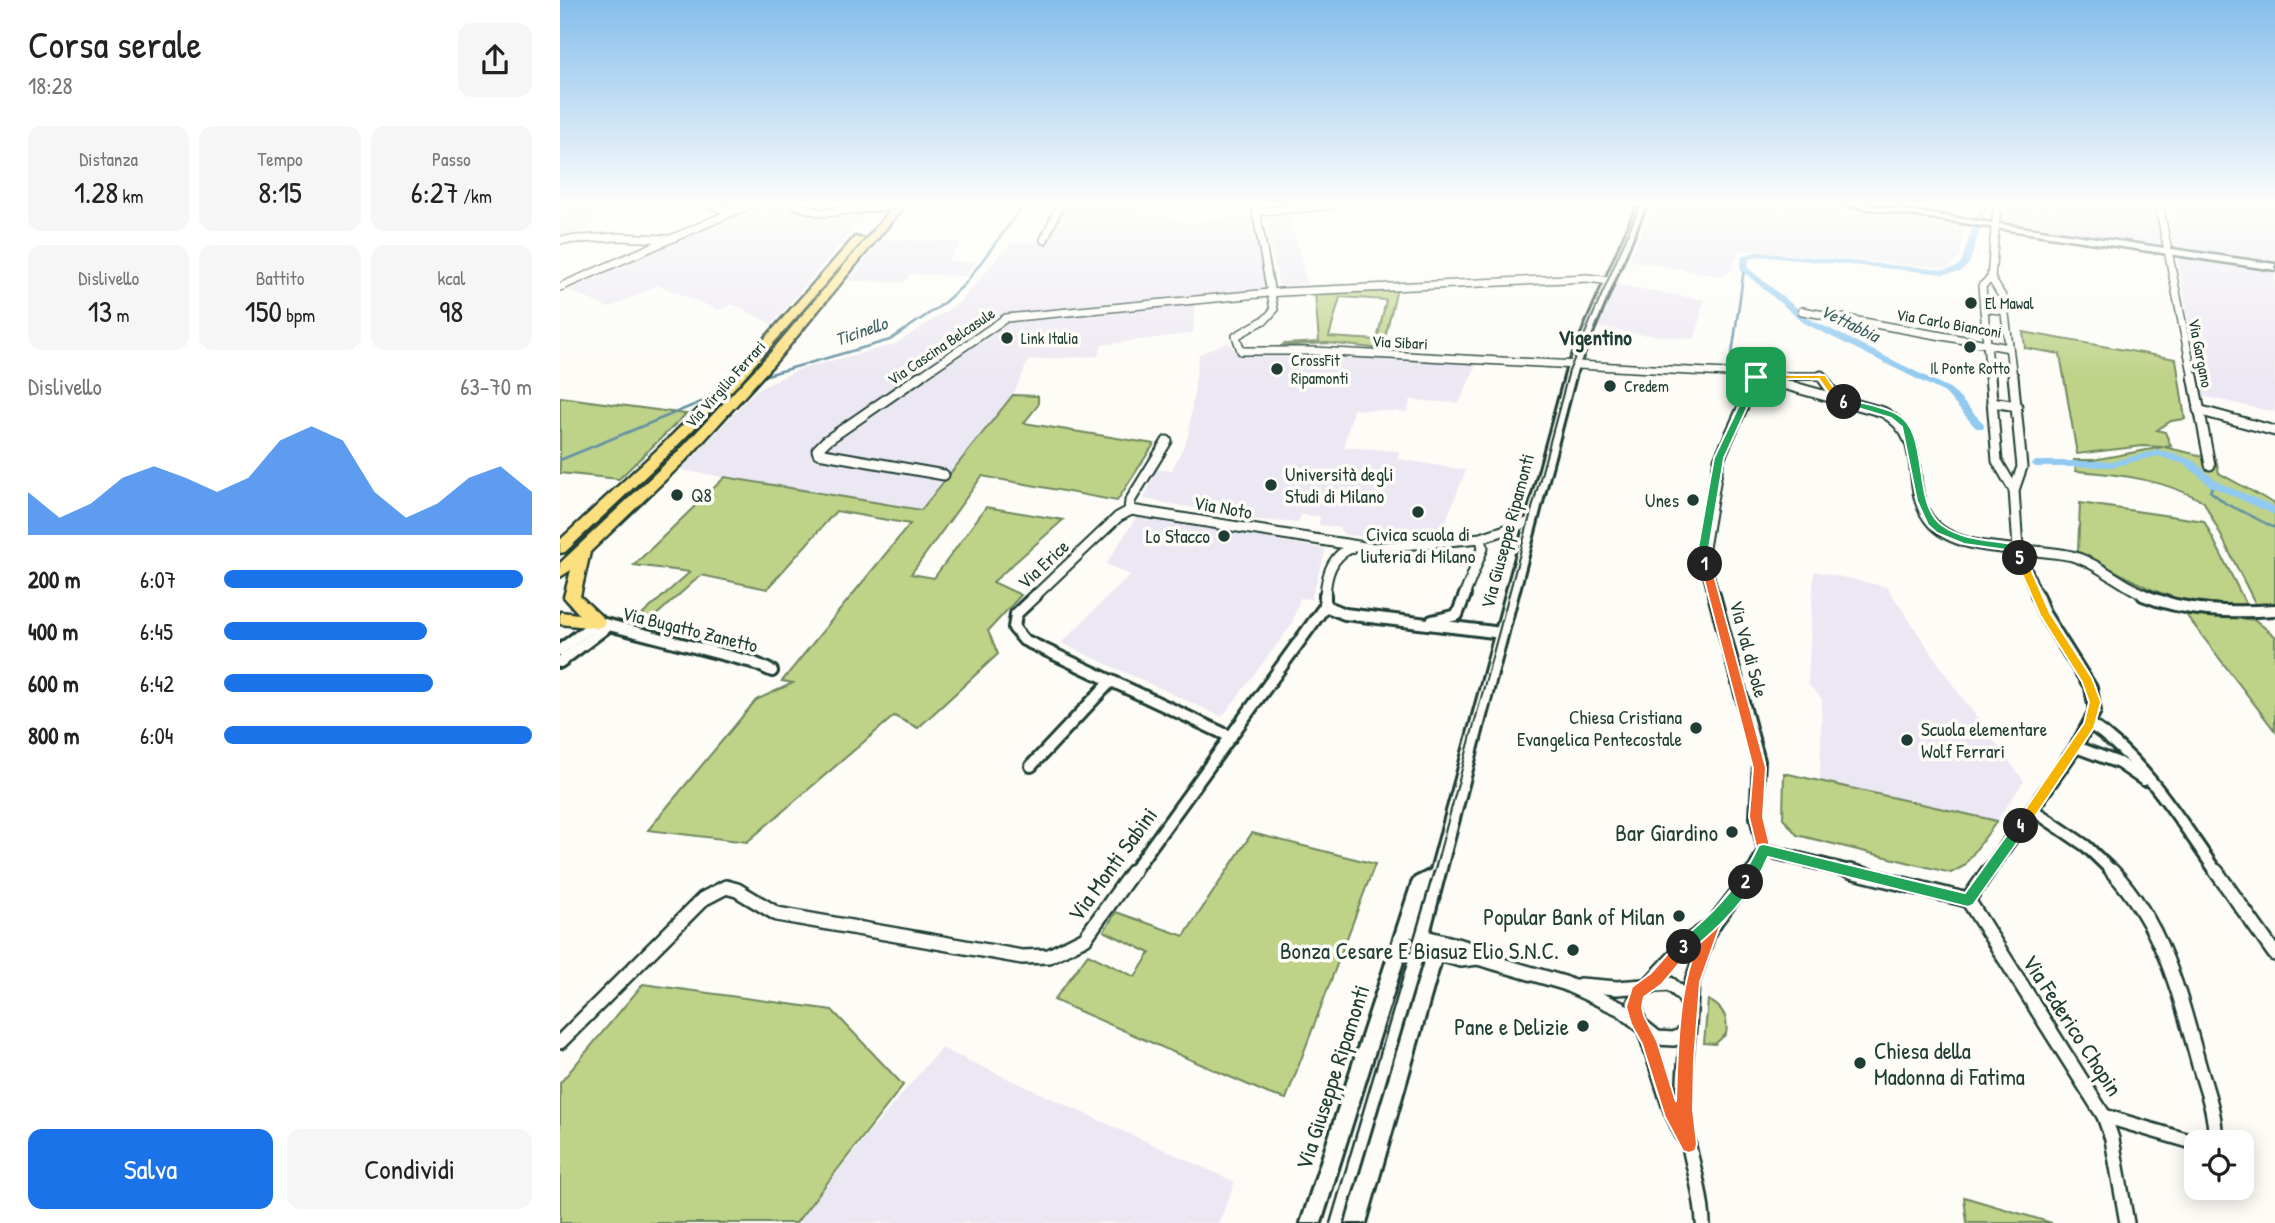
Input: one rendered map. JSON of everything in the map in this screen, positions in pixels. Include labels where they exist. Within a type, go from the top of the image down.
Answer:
[{"type":"main road","name":"Via Virgilio Ferrari","points":[[560,548],[733,382],[839,262]]},
{"type":"main road","name":"Via Virgilio Ferrari","points":[[560,572],[684,454],[775,355],[854,262]]},
{"type":"main road","points":[[2242,262],[2275,267]]},
{"type":"main road","points":[[584,551],[572,597],[603,624]]},
{"type":"main road","points":[[560,618],[603,624]]},
{"type":"street","points":[[560,287],[617,262]]},
{"type":"street","points":[[1265,262],[1271,293],[1588,278],[1609,281]]},
{"type":"street","name":"Via Giuseppe Ripamonti","points":[[1421,935],[1573,366],[1617,262]]},
{"type":"street","points":[[1703,1223],[1701,1194],[1689,1144],[1685,1110],[1692,982],[1714,923],[1756,869],[1764,850],[1968,900],[2076,747],[2095,711],[2091,688],[2045,615],[2018,548],[2014,490],[2022,467],[2017,406],[2005,311],[2000,288],[1991,278],[1990,262]]},
{"type":"street","name":"Via Gargano","points":[[2169,262],[2210,465]]},
{"type":"street","points":[[1991,278],[1982,286],[1997,461],[2014,490]]},
{"type":"street","name":"Via Sibari","points":[[1271,293],[1274,310],[1272,314],[1236,337],[1241,351],[1314,351],[1573,366]]},
{"type":"street","name":"Via Cascina Belcasule","points":[[944,475],[818,453],[817,450],[1006,318],[1271,293]]},
{"type":"street","points":[[1984,308],[2005,311]]},
{"type":"street","name":"Via Carlo Bianconi","points":[[1802,312],[2009,348]]},
{"type":"street","points":[[1573,366],[1746,374],[1888,414],[1906,426],[1922,501],[1932,523],[1941,530],[1968,541],[2074,557],[2138,592],[2168,603],[2243,613],[2275,610]]},
{"type":"street","points":[[1756,377],[1821,376],[1838,400]]},
{"type":"street","name":"Via Val di Sole","points":[[1756,377],[1719,458],[1703,554],[1759,761],[1756,817],[1764,850]]},
{"type":"street","points":[[1992,402],[2017,406]]},
{"type":"street","points":[[2198,411],[2242,420],[2275,431]]},
{"type":"street","name":"Via Erice","points":[[1111,681],[1024,640],[1016,633],[1013,622],[1024,605],[1118,517],[1129,511],[1129,501],[1167,441]]},
{"type":"street","name":"Via Noto","points":[[1129,511],[1142,510],[1353,547],[1373,548],[1481,538],[1530,522]]},
{"type":"street","points":[[1426,623],[1457,615],[1483,548],[1481,538]]},
{"type":"street","points":[[1353,547],[1342,550],[1335,558],[1324,592],[1325,606],[1345,614],[1502,633]]},
{"type":"street","name":"Via Monti Sabini","points":[[560,1042],[641,959],[714,891],[726,887],[737,890],[777,914],[908,938],[1022,957],[1049,956],[1069,948],[1085,938],[1325,606]]},
{"type":"street","points":[[560,650],[603,624]]},
{"type":"street","points":[[560,662],[603,624]]},
{"type":"street","name":"Via Bugatto Zanetto","points":[[603,624],[762,665],[772,671]]},
{"type":"street","points":[[1031,766],[1111,681],[1231,737]]},
{"type":"street","points":[[2090,724],[2112,739],[2155,787],[2275,954]]},
{"type":"street","points":[[2076,747],[2119,763],[2155,787]]},
{"type":"street","points":[[2033,810],[2101,859],[2139,902],[2152,923],[2169,957],[2209,1105],[2213,1130]]},
{"type":"street","name":"Via Giuseppe Ripamonti","points":[[1311,1223],[1420,883],[1437,876]]},
{"type":"street","name":"Via Federico Chopin","points":[[1968,900],[2104,1116],[2112,1139],[2127,1223]]},
{"type":"street","points":[[1408,920],[1435,953],[1461,960],[1478,958],[1564,982],[1615,989],[1646,985],[1673,986],[1684,996],[1690,1009]]},
{"type":"street","points":[[1689,1144],[1671,1111],[1634,1003],[1646,985],[1690,940],[1714,923]]},
{"type":"street","points":[[1400,943],[1421,935],[1464,947],[1478,958]]},
{"type":"street","points":[[1356,1223],[1435,953]]},
{"type":"street","points":[[1564,982],[1613,1004],[1657,1038],[1669,1040],[1682,1035],[1689,1026]]},
{"type":"street","points":[[2104,1116],[2184,1139]]},
{"type":"shaded area","points":[[624,262],[825,262],[772,324],[733,304],[719,310],[658,285],[609,308],[564,288]]},
{"type":"shaded area","points":[[863,262],[975,262],[965,276],[911,274],[904,282],[848,281]]},
{"type":"shaded area","points":[[994,262],[1265,262],[1271,293],[1195,301],[1193,333],[1102,345],[1098,356],[1029,360],[1013,395],[921,510],[681,470],[756,390],[800,369],[896,344],[960,302]]},
{"type":"shaded area","points":[[1274,262],[1302,262],[1307,285],[1279,286]]},
{"type":"shaded area","points":[[1641,262],[1734,262],[1731,271],[1722,276]]},
{"type":"shaded area","points":[[1880,262],[1955,262],[1949,268]]},
{"type":"shaded area","points":[[2178,262],[2220,262],[2275,270],[2275,412],[2202,396]]},
{"type":"shaded area","points":[[1608,283],[1704,300],[1695,339],[1637,334],[1590,326]]},
{"type":"shaded area","points":[[1228,342],[1238,355],[1309,355],[1477,364],[1459,403],[1410,400],[1408,412],[1353,409],[1344,447],[1399,451],[1398,459],[1466,470],[1442,531],[1382,538],[1345,535],[1338,527],[1319,525],[1320,516],[1301,515],[1298,523],[1233,518],[1233,515],[1144,499],[1156,470],[1172,470],[1188,437],[1199,354]]},
{"type":"shaded area","points":[[1137,516],[1326,549],[1311,599],[1300,598],[1291,626],[1222,717],[1061,643],[1130,575],[1106,564]]},
{"type":"shaded area","name":"Scuola elementare Wolf Ferrari","points":[[1814,571],[1887,587],[1955,688],[2024,781],[1997,821],[1820,781],[1822,699],[1808,684]]},
{"type":"shaded area","points":[[941,1048],[1235,1182],[1219,1223],[797,1223]]},
{"type":"green space","points":[[1397,289],[1382,349],[1327,343],[1281,346],[1319,342],[1315,293]],"holes":[[[1340,297],[1386,300],[1377,340],[1329,337]]]},
{"type":"green space","points":[[2023,332],[2176,359],[2185,419],[2171,421],[2157,430],[2165,432],[2171,446],[2164,447],[2216,459],[2219,473],[2275,504],[2275,603],[2256,605],[2204,502],[2174,488],[2142,479],[2076,471],[2074,460],[2093,460],[2163,447],[2143,446],[2077,454],[2060,354],[2025,348]]},
{"type":"green space","points":[[1013,395],[1038,396],[1038,405],[1024,423],[1154,444],[1117,501],[982,476],[911,574],[934,578],[986,507],[1063,520],[993,582],[1021,595],[988,631],[998,654],[918,728],[894,716],[747,842],[648,830],[756,700],[793,683],[782,681],[910,524],[836,511],[767,589],[701,575],[643,627],[634,622],[690,572],[634,565],[725,477],[921,510]]},
{"type":"green space","points":[[560,397],[686,414],[619,479],[560,473]]},
{"type":"green space","points":[[2080,503],[2204,521],[2248,608],[2174,598],[2148,588],[2078,552]]},
{"type":"green space","points":[[2184,612],[2255,620],[2275,636],[2275,731]]},
{"type":"green space","points":[[1784,773],[1997,821],[1964,866],[1951,873],[1797,835],[1783,818]]},
{"type":"green space","points":[[1252,833],[1375,864],[1286,1099],[1054,1000],[1088,954],[1135,977],[1150,953],[1104,931],[1116,912],[1184,936]]},
{"type":"green space","points":[[643,984],[832,1010],[903,1085],[796,1223],[560,1223],[560,1083]]},
{"type":"green space","points":[[1708,1000],[1718,1006],[1727,1023],[1726,1034],[1715,1044],[1704,1043]]},
{"type":"green space","points":[[1964,1197],[2052,1223],[1967,1223]]},
{"type":"waterway","name":"Ticinello","points":[[767,375],[890,340],[940,306],[964,285],[981,262]]},
{"type":"waterway","name":"Vettabbia","points":[[1745,262],[1744,269],[1807,321],[1948,391],[1980,426]]},
{"type":"waterway","name":"Vettabbia","points":[[1841,262],[1944,272],[1957,270],[1966,262]]},
{"type":"waterway","points":[[1730,369],[1744,269]]},
{"type":"waterway","points":[[560,460],[711,398]]},
{"type":"waterway","name":"Vettabbia","points":[[2036,464],[2113,464],[2158,453],[2190,463],[2214,484],[2275,511]]},
{"type":"waterway","points":[[2214,484],[2210,491],[2225,503],[2275,528]]},
{"type":"tram line","points":[[1434,873],[1569,371],[1616,262]]},
{"type":"tram line","points":[[1330,1223],[1434,871]]},
{"type":"place","name":"El Mawal","points":[[1971,303]]},
{"type":"place","name":"Link Italia","points":[[1007,338]]},
{"type":"place","name":"Il Ponte Rotto","points":[[1970,347]]},
{"type":"place","name":"CrossFit Ripamonti","points":[[1277,369]]},
{"type":"place","name":"Credem","points":[[1610,386]]},
{"type":"place","name":"Università degli Studi di Milano","points":[[1271,485]]},
{"type":"place","name":"Q8","points":[[677,495]]},
{"type":"place","name":"Unes","points":[[1693,500]]},
{"type":"place","name":"Civica scuola di liuteria di Milano","points":[[1418,512]]},
{"type":"place","name":"Lo Stacco","points":[[1224,536]]},
{"type":"place","name":"Chiesa Cristiana Evangelica Pentecostale","points":[[1696,728]]},
{"type":"place","name":"Scuola elementare Wolf Ferrari","points":[[1907,740]]},
{"type":"place","name":"Bar Giardino","points":[[1732,832]]},
{"type":"place","name":"Popular Bank of Milan","points":[[1679,916]]},
{"type":"place","name":"Bonza Cesare E Biasuz Elio S.N.C.","points":[[1573,950]]},
{"type":"place","name":"Pane e Delizie","points":[[1583,1026]]},
{"type":"place","name":"Chiesa della Madonna di Fatima","points":[[1860,1063]]},
{"type":"district","name":"Vigentino","points":[[1595,337]]},
{"type":"route","points":[[1756,377],[1719,458],[1703,554],[1759,761],[1756,817],[1764,850],[1756,869],[1714,923],[1701,951],[1692,982],[1685,1061],[1685,1110],[1689,1144],[1676,1125],[1645,1031],[1637,1019],[1635,998],[1637,992],[1657,979],[1695,935],[1714,923],[1718,919],[1756,869],[1764,850],[1968,900],[2076,747],[2095,711],[2091,688],[2045,615],[2018,548],[1968,541],[1941,530],[1932,523],[1922,501],[1909,434],[1906,426],[1897,417],[1838,400],[1821,376],[1756,377]]}]
